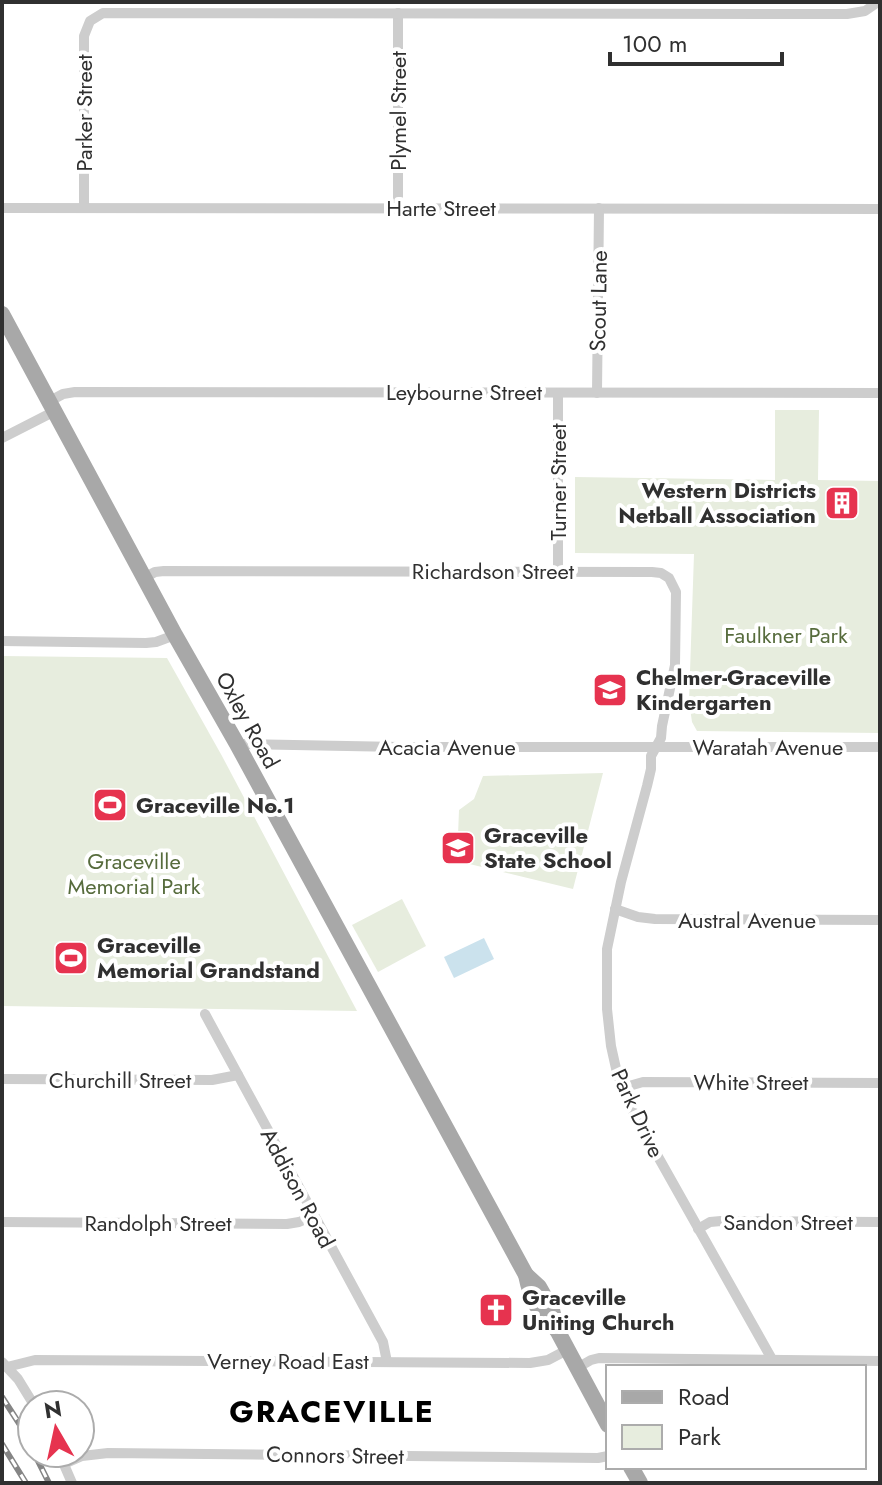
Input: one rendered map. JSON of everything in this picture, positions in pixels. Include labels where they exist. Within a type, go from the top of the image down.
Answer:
[{"type":"main road","name":"Oxley Road","points":[[2,314],[526,1275],[539,1287],[552,1310],[557,1330],[606,1421]]},
{"type":"street","points":[[191,7],[398,13],[847,14],[865,11],[878,2],[880,4]]},
{"type":"street","name":"Parker Street","points":[[84,207],[85,30],[97,14],[191,7]]},
{"type":"street","name":"Plymel Street","points":[[398,13],[398,208]]},
{"type":"street","name":"Harte Street","points":[[2,208],[880,209]]},
{"type":"street","name":"Scout Lane","points":[[597,393],[599,208]]},
{"type":"street","name":"Leybourne Street","points":[[2,438],[52,406],[63,394],[75,392],[880,393]]},
{"type":"street","name":"Turner Street","points":[[558,393],[558,571]]},
{"type":"street","name":"Richardson Street","points":[[144,578],[164,571],[558,571],[652,572],[665,576],[672,582],[676,596],[675,665],[661,738],[656,747]]},
{"type":"street","points":[[2,641],[146,643],[175,635]]},
{"type":"street","name":"Acacia Avenue","points":[[237,744],[656,747]]},
{"type":"street","name":"Waratah Avenue","points":[[656,747],[880,747]]},
{"type":"street","name":"Park Drive","points":[[656,747],[651,756],[651,769],[607,949],[607,1009],[611,1046],[622,1088],[634,1114],[773,1361]]},
{"type":"street","name":"Austral Avenue","points":[[615,909],[655,919],[880,920]]},
{"type":"street","name":"Addison Road","points":[[205,1014],[383,1342],[387,1362]]},
{"type":"street","name":"Churchill Street","points":[[2,1079],[212,1080],[238,1075]]},
{"type":"street","name":"White Street","points":[[622,1088],[643,1082],[880,1083]]},
{"type":"street","name":"Randolph Street","points":[[2,1222],[287,1224],[313,1216]]},
{"type":"street","name":"Sandon Street","points":[[698,1229],[713,1221],[880,1222]]},
{"type":"street","name":"Verney Road East","points":[[4,1365],[35,1360],[537,1362],[567,1350]]},
{"type":"street","points":[[577,1368],[599,1358],[880,1361]]},
{"type":"street","points":[[4,1365],[24,1389]]},
{"type":"street","name":"Connors Street","points":[[96,1454],[606,1456]]},
{"type":"green space","name":"Faulkner Park","points":[[775,410],[819,410],[818,480],[880,481],[880,733],[697,731],[692,722],[689,701],[694,554],[575,553],[575,477],[775,480]]},
{"type":"green space","name":"Graceville Memorial Park","points":[[2,656],[167,658],[357,1011],[2,1006]]},
{"type":"green space","points":[[603,773],[573,889],[457,861],[459,810],[474,799],[483,776]]},
{"type":"green space","points":[[402,899],[426,946],[378,972],[352,925]]},
{"type":"water","points":[[484,938],[494,959],[454,978],[444,957]]},
{"type":"railway","points":[[2,1397],[16,1419]]},
{"type":"railway","points":[[2,1444],[26,1483]]},
{"type":"railway","points":[[42,1469],[49,1483]]},
{"type":"place","name":"Western Districts Netball Association","points":[[842,503]]},
{"type":"place","name":"Chelmer-Graceville Kindergarten","points":[[610,690]]},
{"type":"place","name":"Graceville No.1","points":[[110,805]]},
{"type":"place","name":"Graceville State School","points":[[458,848]]},
{"type":"place","name":"Graceville Memorial Grandstand","points":[[71,958]]},
{"type":"place","name":"Graceville Uniting Church","points":[[496,1310]]},
{"type":"district","name":"GRACEVILLE","points":[[332,1411]]}]
